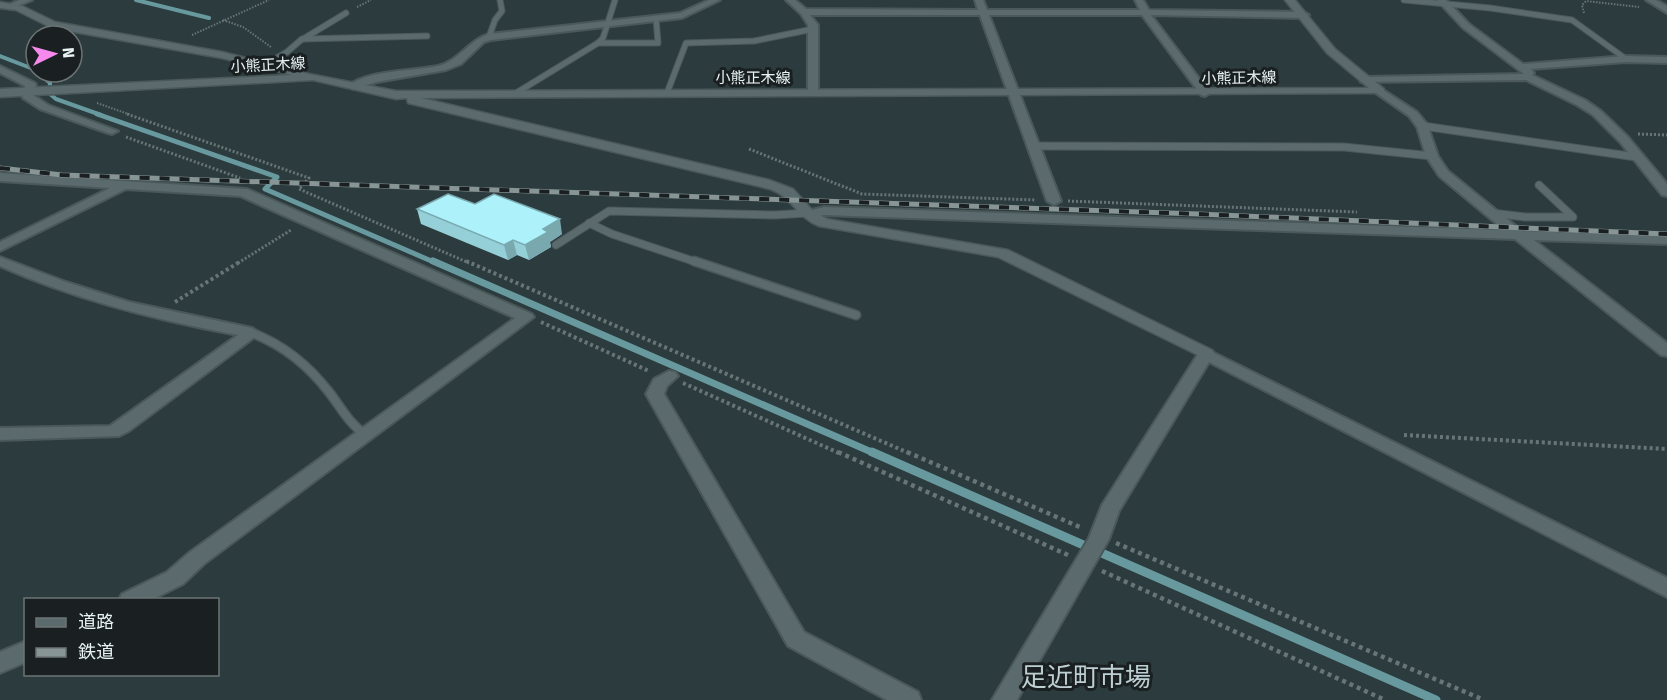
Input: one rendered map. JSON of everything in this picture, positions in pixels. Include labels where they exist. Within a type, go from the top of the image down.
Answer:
[{"type":"main road","points":[[1290,0],[1331,51],[1380,91]]},
{"type":"main road","points":[[5,6],[20,8],[52,25],[266,64],[313,77]]},
{"type":"main road","name":"小熊正木線","points":[[0,93],[313,77],[396,95],[1380,91]]},
{"type":"main road","points":[[396,95],[505,124],[764,183],[790,193],[815,220],[1002,253],[1206,354]]},
{"type":"street","points":[[5,6],[28,0]]},
{"type":"street","points":[[353,86],[375,79],[442,68],[457,62],[481,40],[489,37],[682,15],[716,0]]},
{"type":"street","points":[[790,0],[804,12],[813,25],[813,93]]},
{"type":"street","points":[[979,0],[1054,201]]},
{"type":"street","points":[[1139,0],[1144,12],[1205,93]]},
{"type":"street","points":[[1442,2],[1466,26],[1529,73],[1528,77]]},
{"type":"street","points":[[1647,4],[1667,10]]},
{"type":"street","points":[[804,12],[1144,12],[1304,15]]},
{"type":"street","points":[[1520,67],[1626,59],[1667,60]]},
{"type":"street","points":[[0,69],[31,85],[34,91],[27,96],[29,99],[44,107],[112,131]]},
{"type":"street","points":[[1365,80],[1528,77],[1583,103],[1598,114],[1667,192]]},
{"type":"street","points":[[1380,91],[1413,114],[1423,126],[1432,156],[1443,173],[1454,184],[1667,351]]},
{"type":"street","points":[[0,177],[242,192],[526,317]]},
{"type":"street","points":[[0,247],[122,186]]},
{"type":"street","points":[[808,214],[836,211],[1667,240]]},
{"type":"street","points":[[0,261],[18,271],[88,295],[156,313],[252,333]]},
{"type":"street","points":[[134,598],[175,578],[197,558],[526,317]]},
{"type":"street","points":[[0,434],[113,432],[252,333]]},
{"type":"street","points":[[1004,700],[1086,562],[1099,538],[1109,510],[1206,354],[1667,588]]},
{"type":"street","points":[[668,377],[657,388],[655,394],[796,639],[909,700]]},
{"type":"street","points":[[0,663],[24,652]]},
{"type":"lane","points":[[489,37],[495,20],[502,11],[500,0]]},
{"type":"lane","points":[[516,93],[598,43],[603,38],[615,0]]},
{"type":"lane","points":[[1404,0],[1442,2],[1572,21],[1626,59]]},
{"type":"lane","points":[[266,64],[346,13]]},
{"type":"lane","points":[[598,43],[658,43],[656,18]]},
{"type":"lane","points":[[667,93],[686,43],[754,41],[813,29]]},
{"type":"lane","points":[[302,39],[427,36]]},
{"type":"lane","points":[[1423,126],[1636,157]]},
{"type":"lane","points":[[1035,146],[1344,147],[1432,156]]},
{"type":"lane","points":[[1491,213],[1525,218],[1573,217],[1539,185]]},
{"type":"lane","points":[[556,244],[609,211],[808,214]]},
{"type":"lane","points":[[589,223],[612,234],[856,315]]},
{"type":"lane","points":[[252,333],[267,338],[298,358],[319,377],[354,425],[365,434]]},
{"type":"path","points":[[170,46],[269,0]]},
{"type":"path","points":[[1572,21],[1585,17],[1582,5],[1586,1],[1647,4]]},
{"type":"path","points":[[223,20],[243,27],[278,52],[287,52]]},
{"type":"path","points":[[79,89],[74,93],[84,99],[309,178],[299,189],[1099,538],[1484,700]]},
{"type":"path","points":[[112,131],[235,175]]},
{"type":"path","points":[[749,149],[862,194],[1365,212]]},
{"type":"path","points":[[156,313],[308,220]]},
{"type":"path","points":[[526,317],[668,377],[1086,562],[1385,700]]},
{"type":"path","points":[[1377,441],[1386,434],[1667,449]]},
{"type":"building","points":[[448,194],[475,204],[494,194],[560,219],[543,229],[548,232],[525,245],[513,240],[504,245],[417,209]]},
{"type":"waterway","points":[[136,0],[209,18]]},
{"type":"waterway","points":[[0,56],[24,65]]},
{"type":"waterway","points":[[50,84],[50,94],[56,99],[101,115]]},
{"type":"waterway","points":[[97,114],[277,177],[265,189],[436,263]]},
{"type":"waterway","points":[[433,261],[876,454]]},
{"type":"waterway","points":[[872,452],[1436,700]]},
{"type":"railway","points":[[0,168],[62,175],[1198,214],[1667,234]]},
{"type":"district","name":"足近町市場","points":[[1086,677]]}]
